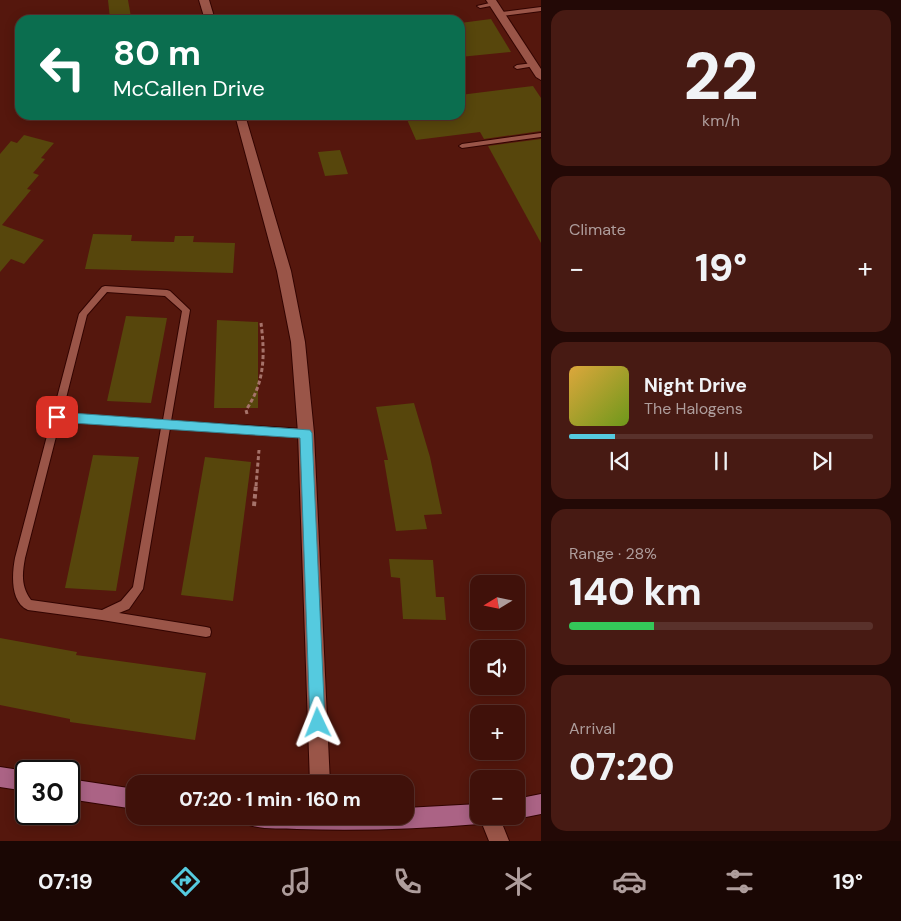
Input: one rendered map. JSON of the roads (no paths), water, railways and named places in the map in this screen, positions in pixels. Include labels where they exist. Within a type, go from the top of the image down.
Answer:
[{"type":"main road","points":[[0,777],[15,779]]},
{"type":"main road","points":[[80,791],[126,798]]},
{"type":"main road","points":[[525,807],[541,804]]},
{"type":"main road","points":[[414,817],[470,815]]},
{"type":"street","points":[[204,0],[208,15]]},
{"type":"street","points":[[492,2],[502,14],[541,77]]},
{"type":"street","points":[[241,120],[284,270],[298,342],[306,433],[320,775]]},
{"type":"street","points":[[493,825],[499,841]]},
{"type":"lane","points":[[480,6],[492,2]]},
{"type":"lane","points":[[502,14],[541,9]]},
{"type":"lane","points":[[517,67],[533,65]]},
{"type":"lane","points":[[462,146],[541,135]]},
{"type":"lane","points":[[102,615],[125,605],[138,589],[186,310],[167,293],[104,289],[83,314],[20,558],[17,579],[20,594],[28,605],[206,632]]},
{"type":"lane","points":[[57,417],[306,433]]}]
